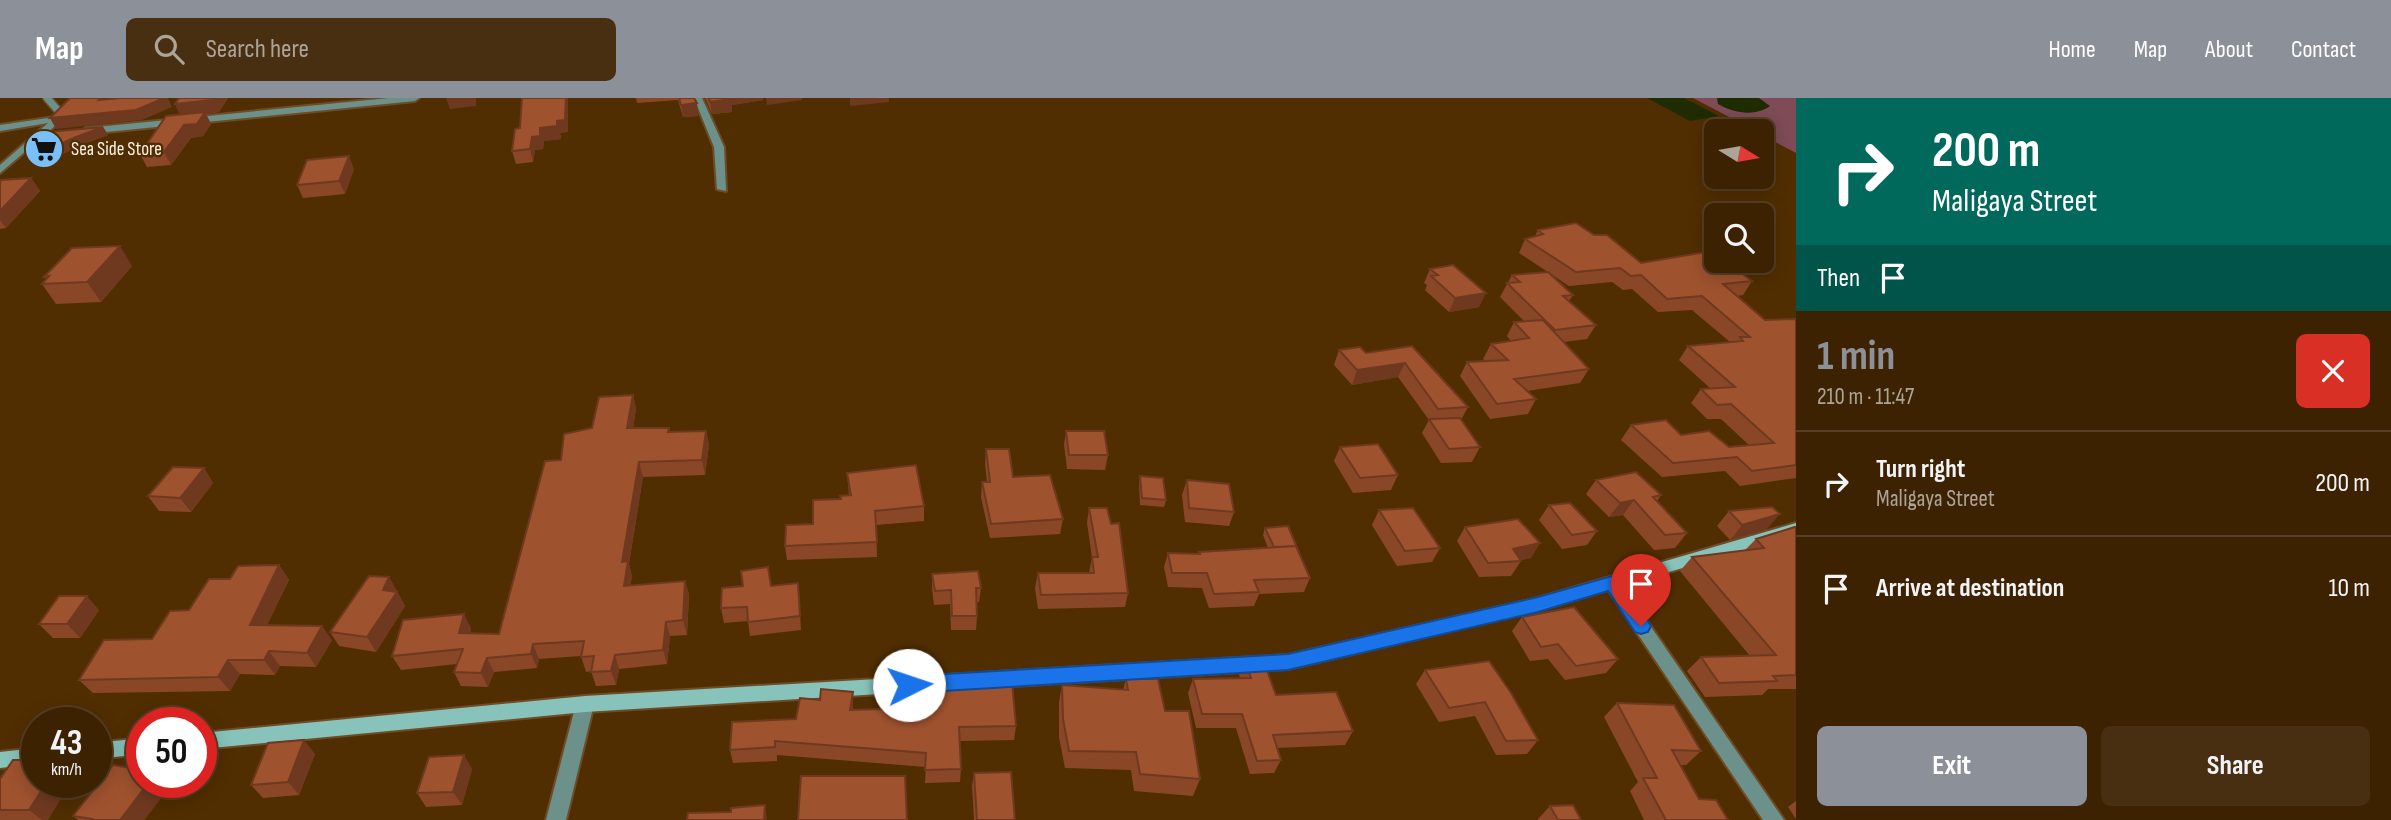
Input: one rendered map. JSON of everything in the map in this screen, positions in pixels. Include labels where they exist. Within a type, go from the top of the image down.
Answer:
[{"type":"main road","points":[[217,738],[585,704],[1288,662],[1538,604],[1796,529]]},
{"type":"main road","points":[[0,760],[21,758]]},
{"type":"street","points":[[0,170],[60,117],[77,98]]},
{"type":"street","points":[[79,132],[415,98]]},
{"type":"street","points":[[698,98],[719,147],[722,189]]},
{"type":"street","points":[[0,128],[60,117]]},
{"type":"street","points":[[39,136],[52,135]]},
{"type":"street","points":[[1612,583],[1774,820]]},
{"type":"street","points":[[556,820],[585,704]]},
{"type":"lane","points":[[47,98],[60,117]]},
{"type":"shaded area","points":[[1647,98],[1684,98],[1719,116],[1690,121]]},
{"type":"shaded area","points":[[1693,98],[1796,98],[1796,153],[1774,141],[1774,119],[1733,119]]},
{"type":"shaded area","points":[[1717,98],[1759,98],[1770,106],[1751,113],[1730,110],[1718,104]]},
{"type":"building","points":[[70,98],[164,98],[136,110],[50,118]]},
{"type":"building","points":[[179,98],[214,98],[175,104]]},
{"type":"building","points":[[522,98],[566,98],[565,120],[557,121],[557,126],[540,128],[540,136],[532,137],[530,149],[512,151],[515,129],[520,128]]},
{"type":"building","points":[[679,98],[694,98],[697,103],[681,105]]},
{"type":"building","points":[[709,98],[730,98],[731,99],[710,102]]},
{"type":"building","points":[[205,112],[197,124],[184,125],[164,152],[140,154],[166,116]]},
{"type":"building","points":[[103,127],[45,151],[26,142],[37,133]]},
{"type":"building","points":[[349,156],[339,181],[297,185],[307,160]]},
{"type":"building","points":[[31,178],[0,211],[1,180]]},
{"type":"building","points":[[1576,223],[1594,235],[1607,235],[1641,263],[1704,252],[1704,273],[1741,273],[1752,281],[1723,284],[1765,320],[1796,319],[1796,465],[1752,471],[1737,457],[1673,463],[1631,425],[1666,420],[1681,435],[1709,431],[1729,447],[1774,443],[1731,404],[1717,405],[1701,389],[1735,387],[1688,346],[1743,341],[1740,337],[1750,337],[1702,296],[1667,299],[1641,275],[1631,276],[1620,268],[1576,272],[1525,239],[1543,234],[1538,230]]},
{"type":"building","points":[[120,246],[87,282],[42,284],[49,276],[44,277],[72,248]]},
{"type":"building","points":[[1453,265],[1486,293],[1455,298],[1431,276],[1438,275],[1430,269]]},
{"type":"building","points":[[1548,272],[1573,295],[1563,296],[1596,325],[1555,330],[1507,283],[1520,282],[1512,275]]},
{"type":"building","points":[[1543,320],[1589,369],[1514,379],[1536,399],[1497,404],[1467,362],[1508,360],[1491,344],[1529,338],[1514,322]]},
{"type":"building","points":[[1412,346],[1468,407],[1438,409],[1405,363],[1357,370],[1339,350],[1360,347],[1366,353]]},
{"type":"building","points":[[633,395],[627,428],[669,428],[668,432],[706,431],[702,460],[639,462],[622,562],[628,561],[624,586],[685,581],[683,620],[666,622],[663,650],[615,655],[611,671],[591,672],[594,656],[581,657],[584,641],[533,644],[531,654],[487,658],[481,673],[454,672],[463,649],[392,656],[403,620],[464,614],[459,633],[499,634],[545,461],[561,460],[564,434],[592,428],[599,397]]},
{"type":"building","points":[[1460,418],[1480,447],[1449,449],[1429,419]]},
{"type":"building","points":[[1066,431],[1104,431],[1108,455],[1069,455]]},
{"type":"building","points":[[1378,444],[1398,475],[1360,478],[1340,447]]},
{"type":"building","points":[[986,449],[1009,449],[1013,477],[1050,475],[1063,519],[991,524],[982,482],[990,482]]},
{"type":"building","points":[[916,465],[924,506],[875,511],[877,542],[785,546],[786,525],[813,524],[813,500],[841,499],[840,496],[851,495],[847,473]]},
{"type":"building","points":[[173,467],[204,468],[180,498],[148,496]]},
{"type":"building","points":[[1636,472],[1661,495],[1653,497],[1687,533],[1665,535],[1634,500],[1620,503],[1596,480]]},
{"type":"building","points":[[1140,476],[1163,478],[1166,500],[1142,498]]},
{"type":"building","points":[[1187,480],[1229,484],[1234,512],[1189,508]]},
{"type":"building","points":[[1570,503],[1597,531],[1572,535],[1549,505]]},
{"type":"building","points":[[1772,507],[1780,514],[1742,525],[1729,511]]},
{"type":"building","points":[[1089,508],[1107,508],[1111,524],[1119,523],[1128,593],[1041,595],[1038,573],[1094,573],[1092,557],[1098,557]]},
{"type":"building","points":[[1413,508],[1440,548],[1405,551],[1379,510]]},
{"type":"building","points":[[1518,519],[1540,543],[1513,549],[1521,561],[1488,563],[1465,527]]},
{"type":"building","points":[[1288,526],[1299,552],[1296,546],[1274,547],[1265,528]]},
{"type":"building","points":[[1795,527],[1796,675],[1773,676],[1777,681],[1719,683],[1701,657],[1776,655],[1692,557],[1764,548],[1756,539]]},
{"type":"building","points":[[1296,546],[1310,578],[1254,580],[1259,592],[1214,594],[1207,573],[1172,573],[1168,553],[1200,554],[1199,552]]},
{"type":"building","points":[[279,565],[250,625],[322,626],[307,653],[269,651],[264,660],[228,660],[218,677],[79,680],[104,640],[152,639],[170,611],[189,610],[209,579],[230,579],[238,566]]},
{"type":"building","points":[[768,567],[771,586],[798,583],[800,616],[748,622],[747,607],[721,608],[722,588],[743,586],[741,571]]},
{"type":"building","points":[[978,571],[981,588],[976,588],[977,616],[952,616],[951,590],[935,591],[932,574]]},
{"type":"building","points":[[369,576],[389,577],[383,590],[397,592],[367,637],[330,632]]},
{"type":"building","points":[[59,596],[87,596],[67,624],[39,624]]},
{"type":"building","points":[[1574,607],[1618,659],[1576,666],[1558,644],[1541,647],[1522,617]]},
{"type":"building","points":[[1263,660],[1276,695],[1336,692],[1353,731],[1273,735],[1281,760],[1257,761],[1242,714],[1202,714],[1193,679],[1251,678],[1245,661]]},
{"type":"building","points":[[1489,661],[1538,740],[1506,741],[1485,702],[1449,708],[1425,670]]},
{"type":"building","points":[[1126,679],[1158,679],[1165,711],[1189,711],[1200,779],[1140,774],[1136,752],[1069,751],[1063,719],[1062,685],[1128,690]]},
{"type":"building","points":[[1012,682],[1016,726],[959,727],[961,769],[925,770],[926,753],[775,741],[775,747],[730,750],[732,722],[796,719],[800,698],[820,700],[821,689],[853,692],[850,710],[916,708],[916,684]]},
{"type":"building","points":[[1617,703],[1674,705],[1701,751],[1672,750],[1699,799],[1716,800],[1728,820],[1666,820],[1643,778],[1657,778]]},
{"type":"building","points":[[304,740],[288,782],[251,785],[268,743]]},
{"type":"building","points":[[464,755],[453,792],[417,793],[429,757]]},
{"type":"building","points":[[13,760],[21,760],[21,798],[37,798],[29,810],[0,810],[0,779]]},
{"type":"building","points":[[112,766],[126,767],[126,798],[137,798],[120,820],[91,820],[73,816],[87,798],[112,798]]},
{"type":"building","points":[[1011,772],[1015,820],[977,820],[974,773]]},
{"type":"building","points":[[801,776],[905,776],[907,820],[798,820]]},
{"type":"building","points":[[765,805],[764,820],[687,820],[688,813],[731,812],[731,808]]},
{"type":"building","points":[[1573,805],[1581,820],[1558,820],[1550,806]]},
{"type":"place","name":"Sea Side Store","points":[[44,149]]},
{"type":"route","points":[[909,685],[1288,662],[1538,604],[1612,583],[1641,626]]}]
